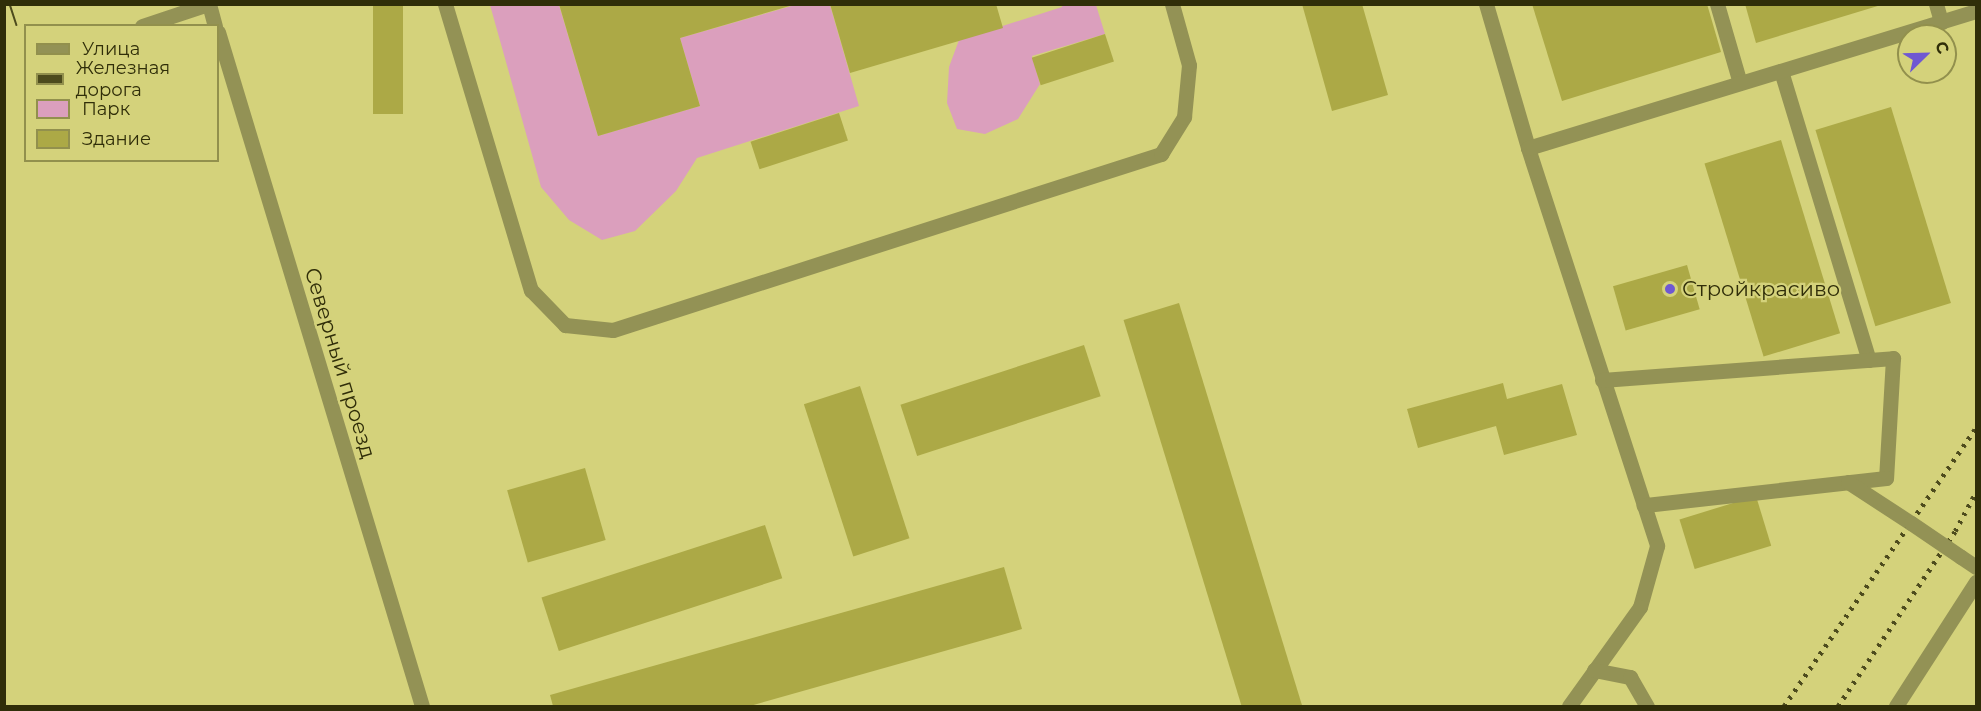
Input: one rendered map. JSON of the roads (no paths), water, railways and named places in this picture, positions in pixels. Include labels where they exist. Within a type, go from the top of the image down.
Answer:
[{"type":"street","points":[[148,24],[208,4],[214,24]]},
{"type":"street","points":[[445,4],[531,290],[565,325],[613,330],[1161,154],[1184,117],[1189,65],[1172,4]]},
{"type":"street","points":[[1486,4],[1528,148],[1657,546],[1640,607],[1569,706]]},
{"type":"street","points":[[1717,4],[1740,83]]},
{"type":"street","points":[[1936,4],[1941,22]]},
{"type":"street","points":[[1528,148],[1977,11]]},
{"type":"street","name":"Северный проезд","points":[[219,35],[422,706]]},
{"type":"street","points":[[1781,71],[1869,360]]},
{"type":"street","points":[[1602,380],[1893,358],[1886,478],[1644,505]]},
{"type":"street","points":[[1848,483],[1977,567]]},
{"type":"street","points":[[1896,706],[1977,582]]},
{"type":"street","points":[[1594,670],[1630,677],[1647,706]]},
{"type":"tram line","points":[[10,4],[17,25]]},
{"type":"railway","points":[[1784,706],[1976,428]]},
{"type":"railway","points":[[1838,706],[1955,531],[1976,492]]},
{"type":"place","name":"Стройкрасиво","points":[[1670,289]]}]
